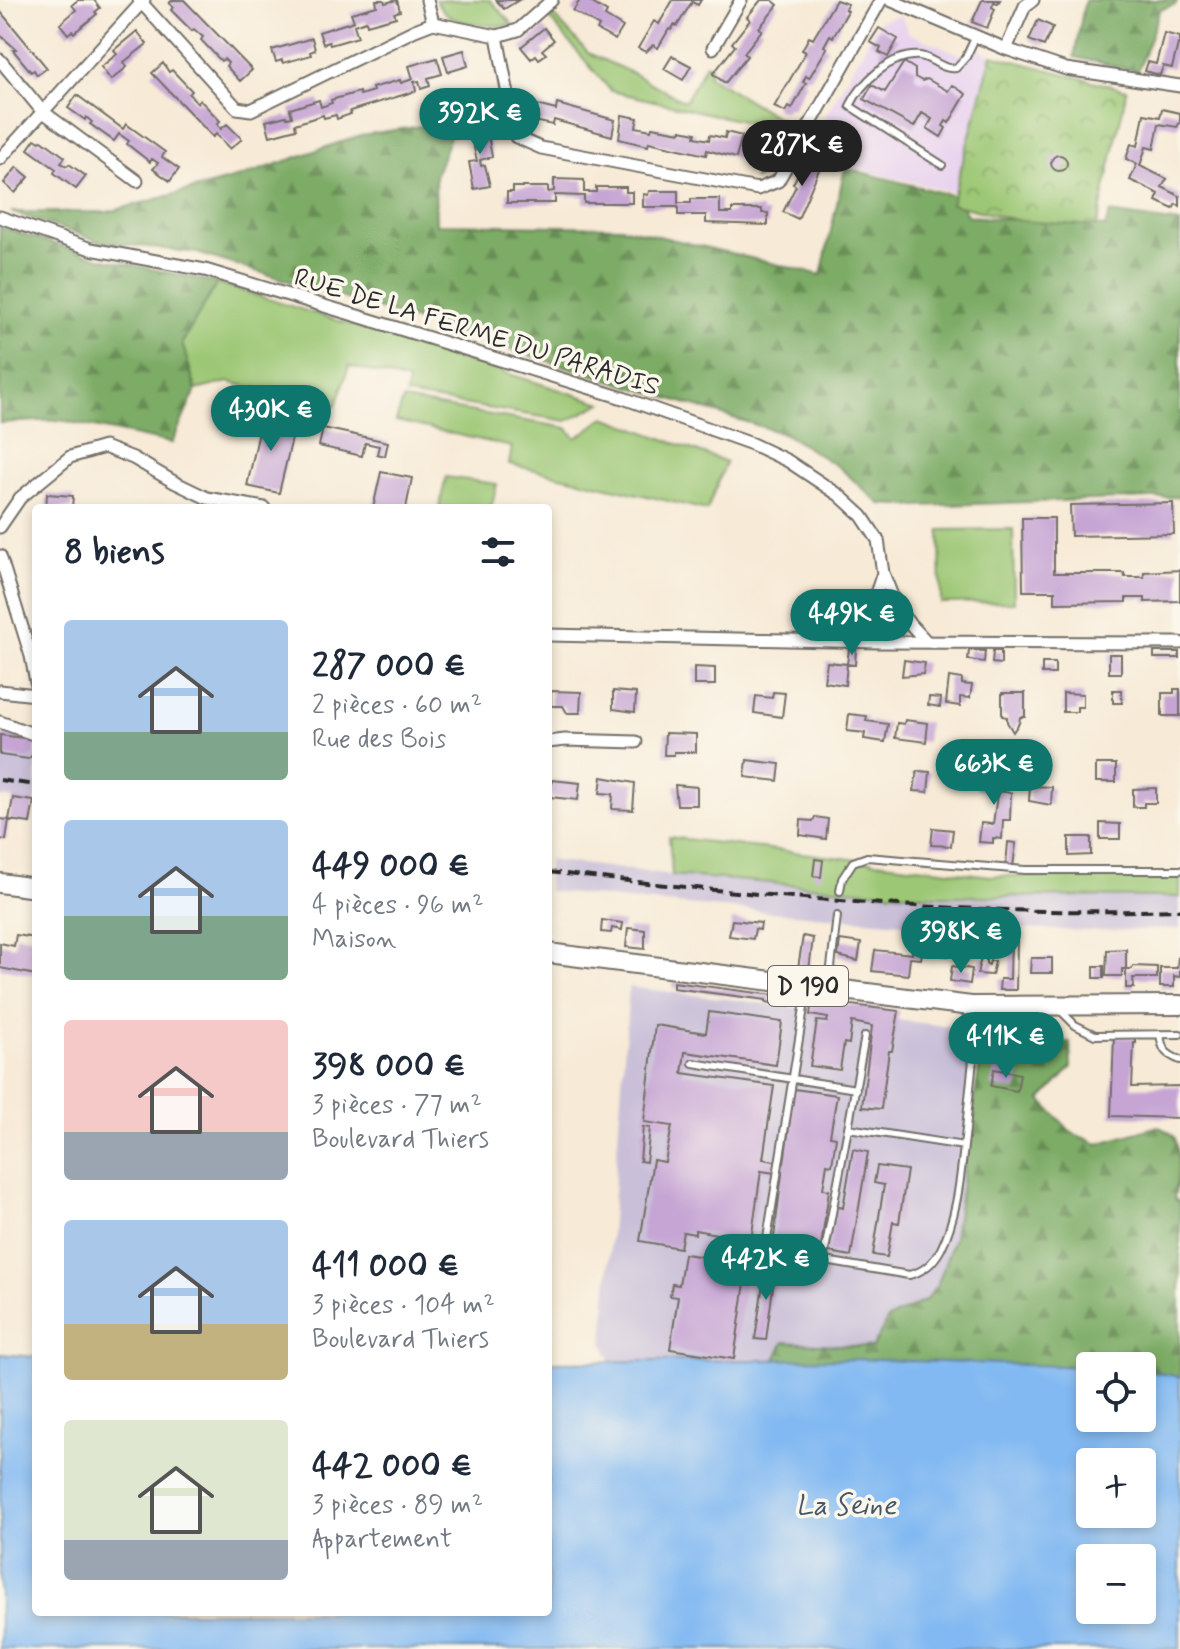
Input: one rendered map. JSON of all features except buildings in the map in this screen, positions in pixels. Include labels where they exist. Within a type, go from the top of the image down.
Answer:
[{"type":"main road","points":[[0,883],[32,887]]},
{"type":"main road","name":"D 190","points":[[552,953],[979,1007],[1180,1005]]},
{"type":"street","points":[[427,0],[433,23]]},
{"type":"street","points":[[0,159],[141,1],[237,108],[251,110],[433,23],[497,36],[518,30],[552,0]]},
{"type":"street","points":[[713,48],[741,0]]},
{"type":"street","points":[[497,36],[516,137],[541,148],[758,189],[778,181],[881,0]]},
{"type":"street","points":[[890,0],[1006,49],[1066,69],[1180,86]]},
{"type":"street","points":[[1006,49],[1025,6],[1033,0]]},
{"type":"street","points":[[0,60],[42,111],[137,181]]},
{"type":"street","name":"RUE DE LA FERME DU PARADIS","points":[[0,217],[91,249],[205,270],[374,321],[623,398],[752,444],[788,461],[839,495],[862,516],[878,540],[883,573],[898,611],[927,642]]},
{"type":"street","points":[[0,527],[20,498],[70,457],[104,447],[133,458],[207,498],[241,504]]},
{"type":"street","points":[[0,556],[32,661]]},
{"type":"street","points":[[848,642],[868,617],[883,573]]},
{"type":"street","points":[[886,642],[898,611]]},
{"type":"street","points":[[868,617],[886,642]]},
{"type":"street","points":[[552,635],[848,642],[1180,643]]},
{"type":"street","points":[[0,691],[32,695]]},
{"type":"street","points":[[0,722],[32,734]]},
{"type":"street","points":[[552,742],[636,742]]},
{"type":"lane","points":[[942,165],[850,106],[865,82],[903,59],[921,56],[948,69],[956,68],[966,57],[976,36]]},
{"type":"lane","points":[[840,891],[842,879],[853,862],[867,857],[1025,870],[1180,870]]},
{"type":"lane","points":[[828,988],[837,916]]},
{"type":"lane","points":[[807,985],[765,1251],[909,1275],[920,1272],[941,1250],[949,1229],[961,1175],[979,1007]]},
{"type":"lane","points":[[1063,1007],[1075,1025],[1095,1035],[1180,1034]]},
{"type":"lane","points":[[1160,1034],[1161,1048],[1166,1055],[1180,1060]]},
{"type":"lane","points":[[823,1261],[865,1036]]},
{"type":"lane","points":[[693,1063],[856,1089]]},
{"type":"lane","points":[[848,1128],[964,1146]]},
{"type":"shaded area","points":[[901,15],[908,33],[970,58],[975,48],[992,55],[954,192],[847,166],[810,144],[879,21]]},
{"type":"shaded area","points":[[0,735],[31,739],[32,801],[0,797]]},
{"type":"shaded area","points":[[552,860],[672,875],[934,896],[1180,897],[1180,929],[1089,931],[936,926],[552,891]]},
{"type":"shaded area","points":[[629,987],[978,1030],[952,1361],[612,1362],[603,1343]]},
{"type":"green space","points":[[435,0],[490,0],[512,24],[461,21],[446,14]]},
{"type":"green space","points":[[1085,0],[1177,0],[1176,4],[1160,10],[1138,71],[1074,57]]},
{"type":"green space","points":[[552,14],[588,53],[685,102],[706,64],[711,67],[709,76],[798,130],[771,172],[754,179],[763,126],[611,91],[548,17]]},
{"type":"green space","points":[[992,55],[1127,90],[1097,226],[1021,221],[951,204]]},
{"type":"green space","points":[[456,121],[435,176],[436,224],[621,227],[821,275],[845,168],[955,196],[968,216],[1105,227],[1110,213],[1180,223],[1180,497],[916,506],[880,504],[840,468],[785,434],[197,253],[99,241],[11,212],[108,212],[240,177],[361,135]]},
{"type":"green space","points":[[0,227],[100,258],[217,283],[182,343],[196,390],[172,443],[60,420],[0,423]]},
{"type":"green space","points":[[217,283],[602,403],[567,421],[406,395],[408,381],[349,366],[336,406],[228,382],[196,390],[182,343]]},
{"type":"green space","points":[[403,400],[567,428],[576,438],[605,417],[726,462],[707,510],[509,464],[512,447],[396,421]]},
{"type":"green space","points":[[446,477],[497,484],[492,504],[440,504]]},
{"type":"green space","points":[[1013,529],[1014,602],[941,603],[940,530]]},
{"type":"green space","points":[[669,837],[991,876],[1180,875],[1180,897],[934,896],[672,875]]},
{"type":"green space","points":[[985,1028],[1014,1032],[1015,1045],[1050,1054],[1055,1044],[1070,1042],[1071,1068],[1041,1100],[1072,1133],[1098,1144],[1158,1126],[1175,1138],[1178,1168],[1174,1198],[1180,1203],[1180,1387],[1156,1386],[1156,1352],[1076,1352],[1076,1392],[768,1373],[784,1342],[873,1347],[888,1319],[926,1300],[938,1284],[954,1237]]},
{"type":"water","name":"La Seine","points":[[0,1354],[32,1357],[32,1616],[552,1616],[552,1362],[849,1359],[1076,1367],[1076,1432],[1156,1432],[1156,1373],[1180,1377],[1180,1649],[0,1649]]},
{"type":"railway","points":[[0,780],[32,784]]},
{"type":"railway","points":[[552,872],[864,903],[1022,910],[1180,910]]}]
